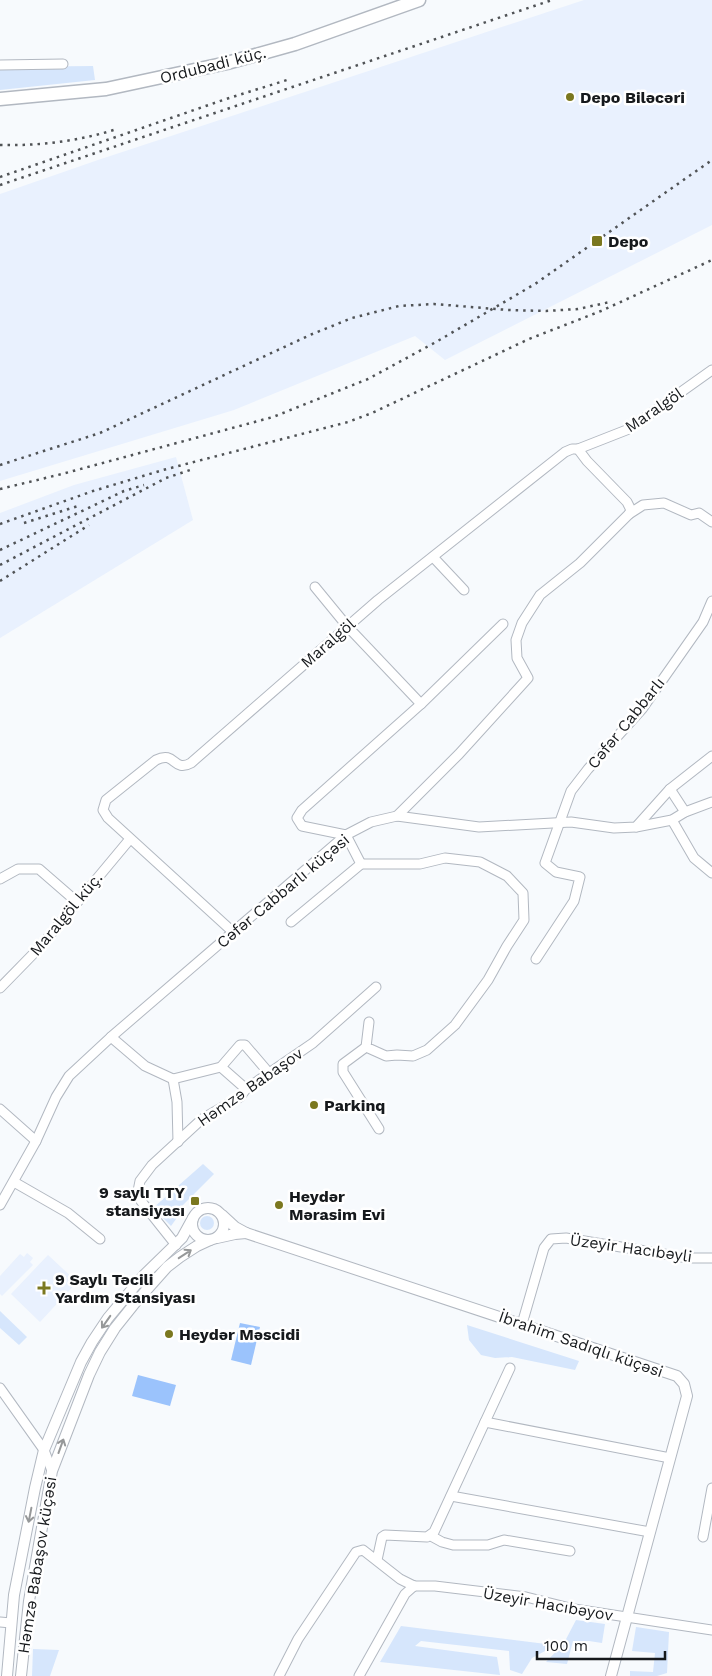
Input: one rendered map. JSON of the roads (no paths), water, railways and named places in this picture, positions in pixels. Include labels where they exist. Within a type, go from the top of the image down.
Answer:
[{"type":"main road","name":"Ordubadi küç.","points":[[0,99],[106,89],[227,63],[295,44],[420,0]]},
{"type":"street","points":[[0,65],[63,64]]},
{"type":"street","name":"Maralgöl","points":[[233,932],[108,818],[103,810],[106,800],[162,757],[168,757],[179,766],[185,767],[191,763],[347,626],[565,452],[572,448],[578,449],[629,429],[712,370]]},
{"type":"street","points":[[578,449],[586,461],[627,502],[631,510],[629,514]]},
{"type":"street","points":[[397,816],[459,754],[528,678],[517,658],[516,640],[522,624],[540,595],[580,564],[629,514],[643,505],[664,504],[691,514],[699,513],[712,522]]},
{"type":"street","points":[[433,557],[464,590]]},
{"type":"street","points":[[315,587],[347,626],[421,704]]},
{"type":"street","name":"Cəfər Cabbarlı","points":[[536,959],[574,901],[580,877],[556,872],[545,862],[571,792],[588,769],[642,709],[703,622],[712,601]]},
{"type":"street","points":[[361,864],[346,835],[302,826],[297,818],[302,810],[421,704],[503,624]]},
{"type":"street","points":[[636,827],[670,790],[712,756]]},
{"type":"street","points":[[670,790],[685,812]]},
{"type":"street","name":"Cəfər Cabbarlı küçəsi","points":[[0,1205],[36,1141],[56,1097],[70,1076],[111,1037],[346,835],[371,822],[397,816],[479,827],[571,822],[614,828],[636,827],[672,820],[685,812],[712,802]]},
{"type":"street","points":[[672,820],[694,858],[712,873]]},
{"type":"street","name":"Maralgöl küç.","points":[[0,988],[40,947],[130,839]]},
{"type":"street","points":[[291,922],[361,864],[420,864],[444,858],[480,862],[506,876],[523,893],[524,920],[488,980],[455,1024],[427,1050],[413,1056],[386,1056],[366,1047]]},
{"type":"street","points":[[0,879],[18,869],[38,868],[77,902]]},
{"type":"street","name":"Həmzə Babaşov","points":[[176,1245],[140,1201],[138,1191],[140,1181],[152,1166],[202,1118],[240,1097],[246,1089],[314,1043],[376,987]]},
{"type":"street","points":[[369,1022],[366,1047],[343,1064],[343,1072],[379,1129]]},
{"type":"street","points":[[111,1037],[145,1066],[173,1079],[221,1067],[240,1045],[245,1044],[269,1073]]},
{"type":"street","points":[[221,1067],[246,1089]]},
{"type":"street","points":[[173,1079],[177,1102],[178,1142]]},
{"type":"street","points":[[0,1109],[36,1141]]},
{"type":"street","points":[[14,1182],[68,1214],[100,1239]]},
{"type":"street","points":[[44,1450],[81,1362],[92,1342],[108,1318],[144,1275],[176,1245],[198,1212],[206,1208],[214,1209],[235,1227],[246,1233]]},
{"type":"street","points":[[193,1218],[192,1226],[195,1234],[202,1239],[212,1240],[223,1230],[224,1222],[221,1214]]},
{"type":"street","name":"Həmzə Babaşov küçəsi","points":[[21,1676],[29,1601],[52,1471],[88,1375],[115,1328],[134,1303],[168,1267],[186,1253],[212,1240],[246,1233]]},
{"type":"street","name":"İbrahim Sadıqlı küçəsi","points":[[246,1233],[677,1376],[684,1384],[686,1396],[611,1676]]},
{"type":"street","name":"Üzeyir Hacıbəyli","points":[[522,1324],[544,1248],[552,1239],[566,1238],[688,1258],[712,1258]]},
{"type":"street","points":[[431,1536],[510,1368]]},
{"type":"street","points":[[0,1388],[44,1450],[52,1471]]},
{"type":"street","points":[[486,1422],[670,1458]]},
{"type":"street","name":"Həmzə Babaşov küçəsi","points":[[7,1676],[14,1595],[44,1450]]},
{"type":"street","points":[[704,1537],[712,1488]]},
{"type":"street","points":[[451,1496],[650,1532]]},
{"type":"street","points":[[377,1560],[382,1537],[385,1535],[431,1536],[453,1545],[488,1545],[504,1540],[570,1551]]},
{"type":"street","points":[[279,1676],[298,1639],[356,1552],[363,1550],[400,1579],[414,1586],[405,1594],[359,1676]]},
{"type":"street","name":"Üzeyir Hacıbəyov","points":[[414,1586],[435,1586],[526,1597],[574,1609],[712,1630]]},
{"type":"street","points":[[0,1622],[11,1623]]},
{"type":"water","points":[[240,1323],[260,1327],[251,1365],[231,1360]]},
{"type":"water","points":[[138,1375],[176,1385],[170,1406],[132,1396]]},
{"type":"railway","points":[[0,185],[552,0]]},
{"type":"railway","points":[[0,177],[226,99],[287,80]]},
{"type":"railway","points":[[0,145],[30,145],[59,142],[117,129]]},
{"type":"railway","points":[[0,489],[273,417],[368,379],[535,284],[712,160]]},
{"type":"railway","points":[[0,524],[93,491],[163,470],[348,422],[372,413],[529,339],[601,311],[712,260]]},
{"type":"railway","points":[[0,465],[100,433],[310,335],[352,318],[399,306],[434,304],[546,311],[578,309],[610,302]]},
{"type":"railway","points":[[0,565],[166,478],[193,469]]},
{"type":"railway","points":[[0,550],[124,491],[144,485]]},
{"type":"railway","points":[[24,523],[81,505]]},
{"type":"railway","points":[[0,581],[89,525]]},
{"type":"place","name":"Depo Biləcəri","points":[[570,97]]},
{"type":"place","name":"Depo","points":[[597,241]]},
{"type":"place","name":"Parkinq","points":[[314,1105]]},
{"type":"place","name":"9 saylı TTY stansiyası","points":[[195,1201]]},
{"type":"place","name":"Heydər Mərasim Evi","points":[[279,1205]]},
{"type":"place","name":"9 Saylı Təcili Yardım Stansiyası","points":[[44,1288]]},
{"type":"place","name":"Heydər Məscidi","points":[[169,1334]]}]
